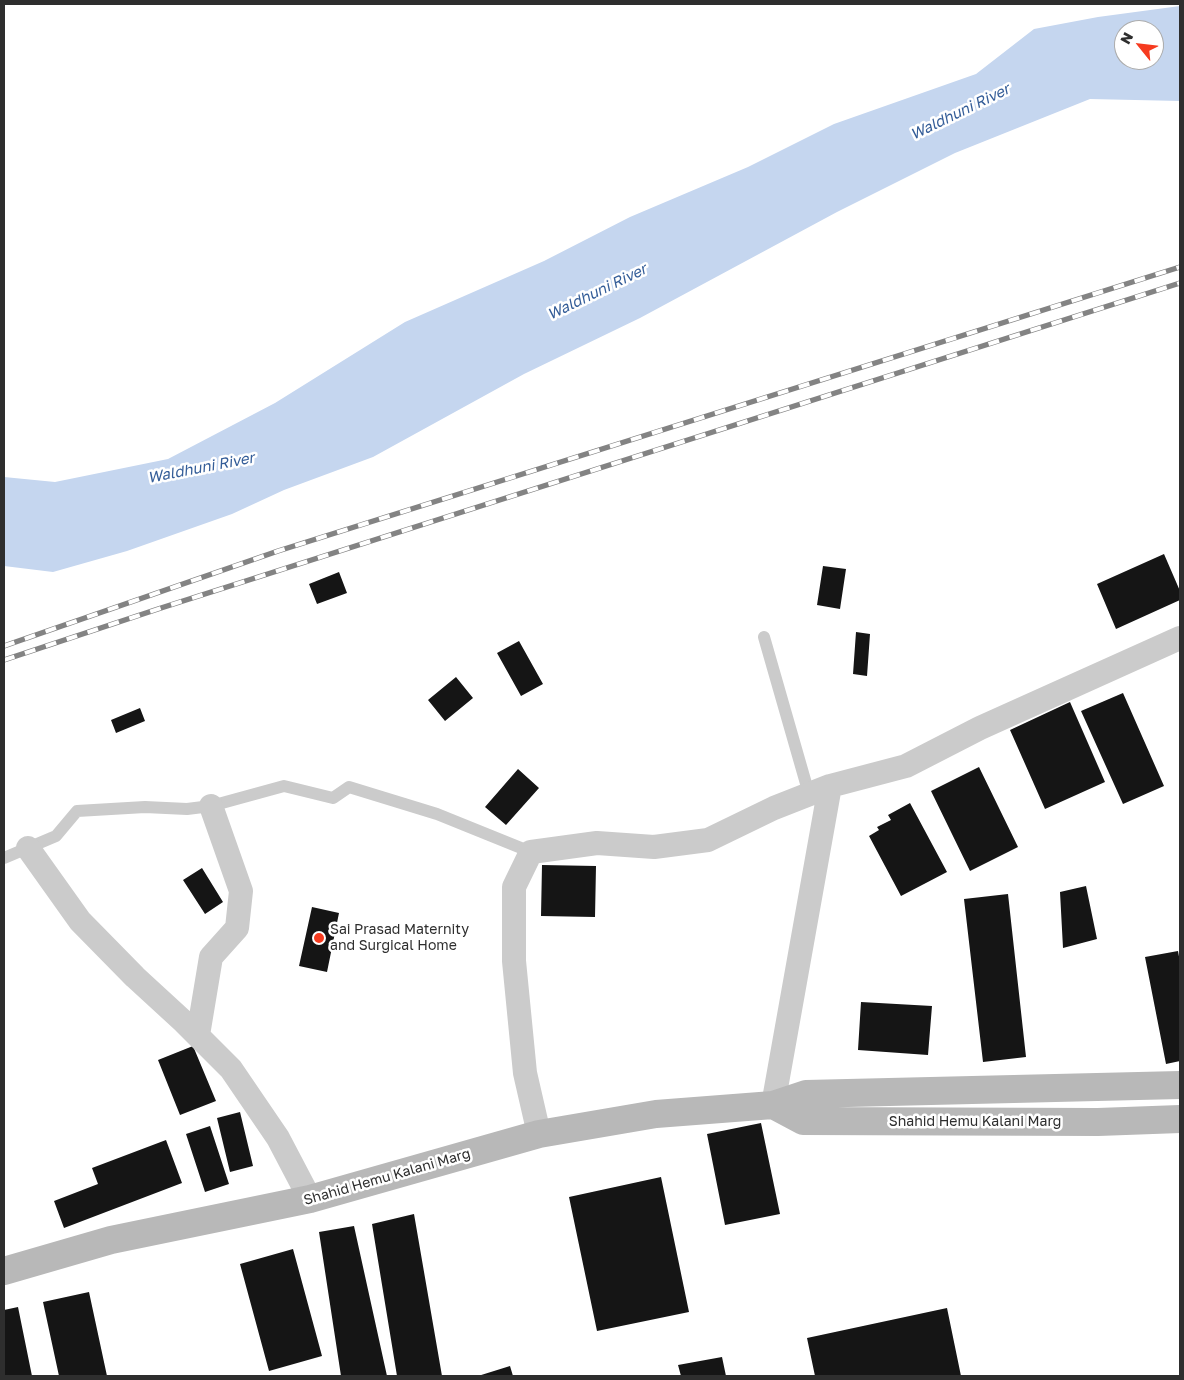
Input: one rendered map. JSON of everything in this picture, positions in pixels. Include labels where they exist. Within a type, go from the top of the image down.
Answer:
[{"type":"main road","name":"Shahid Hemu Kalani Marg","points":[[4,1271],[111,1240],[310,1199],[539,1134],[656,1114],[773,1105],[806,1094],[1180,1085]]},
{"type":"main road","name":"Shahid Hemu Kalani Marg","points":[[773,1105],[803,1120],[1098,1122],[1180,1119]]},
{"type":"street","points":[[539,1134],[525,1073],[514,962],[514,887],[531,852],[597,843],[654,847],[708,840],[774,808],[820,790],[906,766],[980,728],[1180,638]]},
{"type":"street","points":[[773,1105],[820,790]]},
{"type":"street","points":[[198,1035],[209,963],[211,957],[237,928],[242,891],[211,806]]},
{"type":"street","points":[[28,848],[80,921],[231,1069],[278,1138],[310,1199]]},
{"type":"lane","points":[[764,637],[820,790]]},
{"type":"lane","points":[[4,858],[56,836],[77,811],[145,807],[187,809],[211,806],[284,786],[334,798],[349,787],[437,814],[531,852]]},
{"type":"water","name":"Waldhuni River","points":[[1180,6],[1180,101],[1090,99],[955,153],[837,212],[640,318],[524,374],[373,457],[284,490],[232,514],[127,551],[53,572],[4,566],[4,477],[55,482],[168,459],[275,403],[405,322],[544,261],[630,217],[748,167],[834,124],[976,74],[1034,29],[1098,17]]},
{"type":"building","points":[[1164,554],[1180,591],[1180,600],[1116,629],[1097,584]]},
{"type":"building","points":[[823,566],[846,569],[840,609],[817,605]]},
{"type":"building","points":[[339,572],[347,593],[317,604],[309,584]]},
{"type":"building","points":[[856,632],[870,634],[867,676],[853,674]]},
{"type":"building","points":[[519,641],[543,684],[521,696],[497,653]]},
{"type":"building","points":[[456,677],[473,698],[445,721],[428,700]]},
{"type":"building","points":[[1123,693],[1164,786],[1123,804],[1081,711]]},
{"type":"building","points":[[1070,702],[1105,782],[1045,809],[1010,730]]},
{"type":"building","points":[[140,708],[145,721],[116,733],[111,720]]},
{"type":"building","points":[[979,767],[1018,847],[970,871],[931,791]]},
{"type":"building","points":[[518,769],[539,788],[506,825],[485,807]]},
{"type":"building","points":[[910,803],[947,872],[901,896],[869,836],[879,830],[877,827],[891,820],[888,815]]},
{"type":"building","points":[[542,865],[596,866],[595,917],[541,916]]},
{"type":"building","points":[[202,868],[223,902],[205,914],[183,880]]},
{"type":"building","points":[[1086,886],[1097,939],[1063,948],[1060,892]]},
{"type":"building","points":[[1008,894],[1026,1057],[983,1062],[964,899]]},
{"type":"building","points":[[312,907],[339,913],[327,972],[299,966]]},
{"type":"building","points":[[1178,951],[1180,962],[1180,1061],[1166,1064],[1145,957]]},
{"type":"building","points":[[861,1002],[932,1006],[928,1055],[858,1050]]},
{"type":"building","points":[[193,1046],[216,1101],[180,1115],[158,1060]]},
{"type":"building","points":[[240,1112],[253,1166],[230,1172],[217,1118]]},
{"type":"building","points":[[761,1123],[780,1214],[725,1225],[707,1134]]},
{"type":"building","points":[[210,1126],[229,1184],[205,1192],[186,1134]]},
{"type":"building","points":[[166,1140],[182,1183],[64,1228],[54,1201],[98,1184],[92,1168]]},
{"type":"building","points":[[661,1177],[689,1312],[597,1331],[569,1197]]},
{"type":"building","points":[[414,1214],[442,1376],[397,1376],[372,1224]]},
{"type":"building","points":[[354,1226],[387,1376],[341,1376],[319,1232]]},
{"type":"building","points":[[293,1249],[322,1356],[269,1371],[240,1264]]},
{"type":"building","points":[[89,1292],[107,1376],[59,1376],[43,1302]]},
{"type":"building","points":[[18,1307],[32,1376],[4,1376],[4,1310]]},
{"type":"building","points":[[947,1308],[961,1376],[815,1376],[807,1338]]},
{"type":"building","points":[[722,1357],[726,1376],[681,1376],[678,1365]]},
{"type":"building","points":[[510,1366],[513,1376],[478,1376]]},
{"type":"railway","points":[[4,646],[278,551],[1180,267]]},
{"type":"railway","points":[[4,660],[161,608],[1180,283]]},
{"type":"place","name":"Sai Prasad Maternity and Surgical Home","points":[[319,938]]}]
